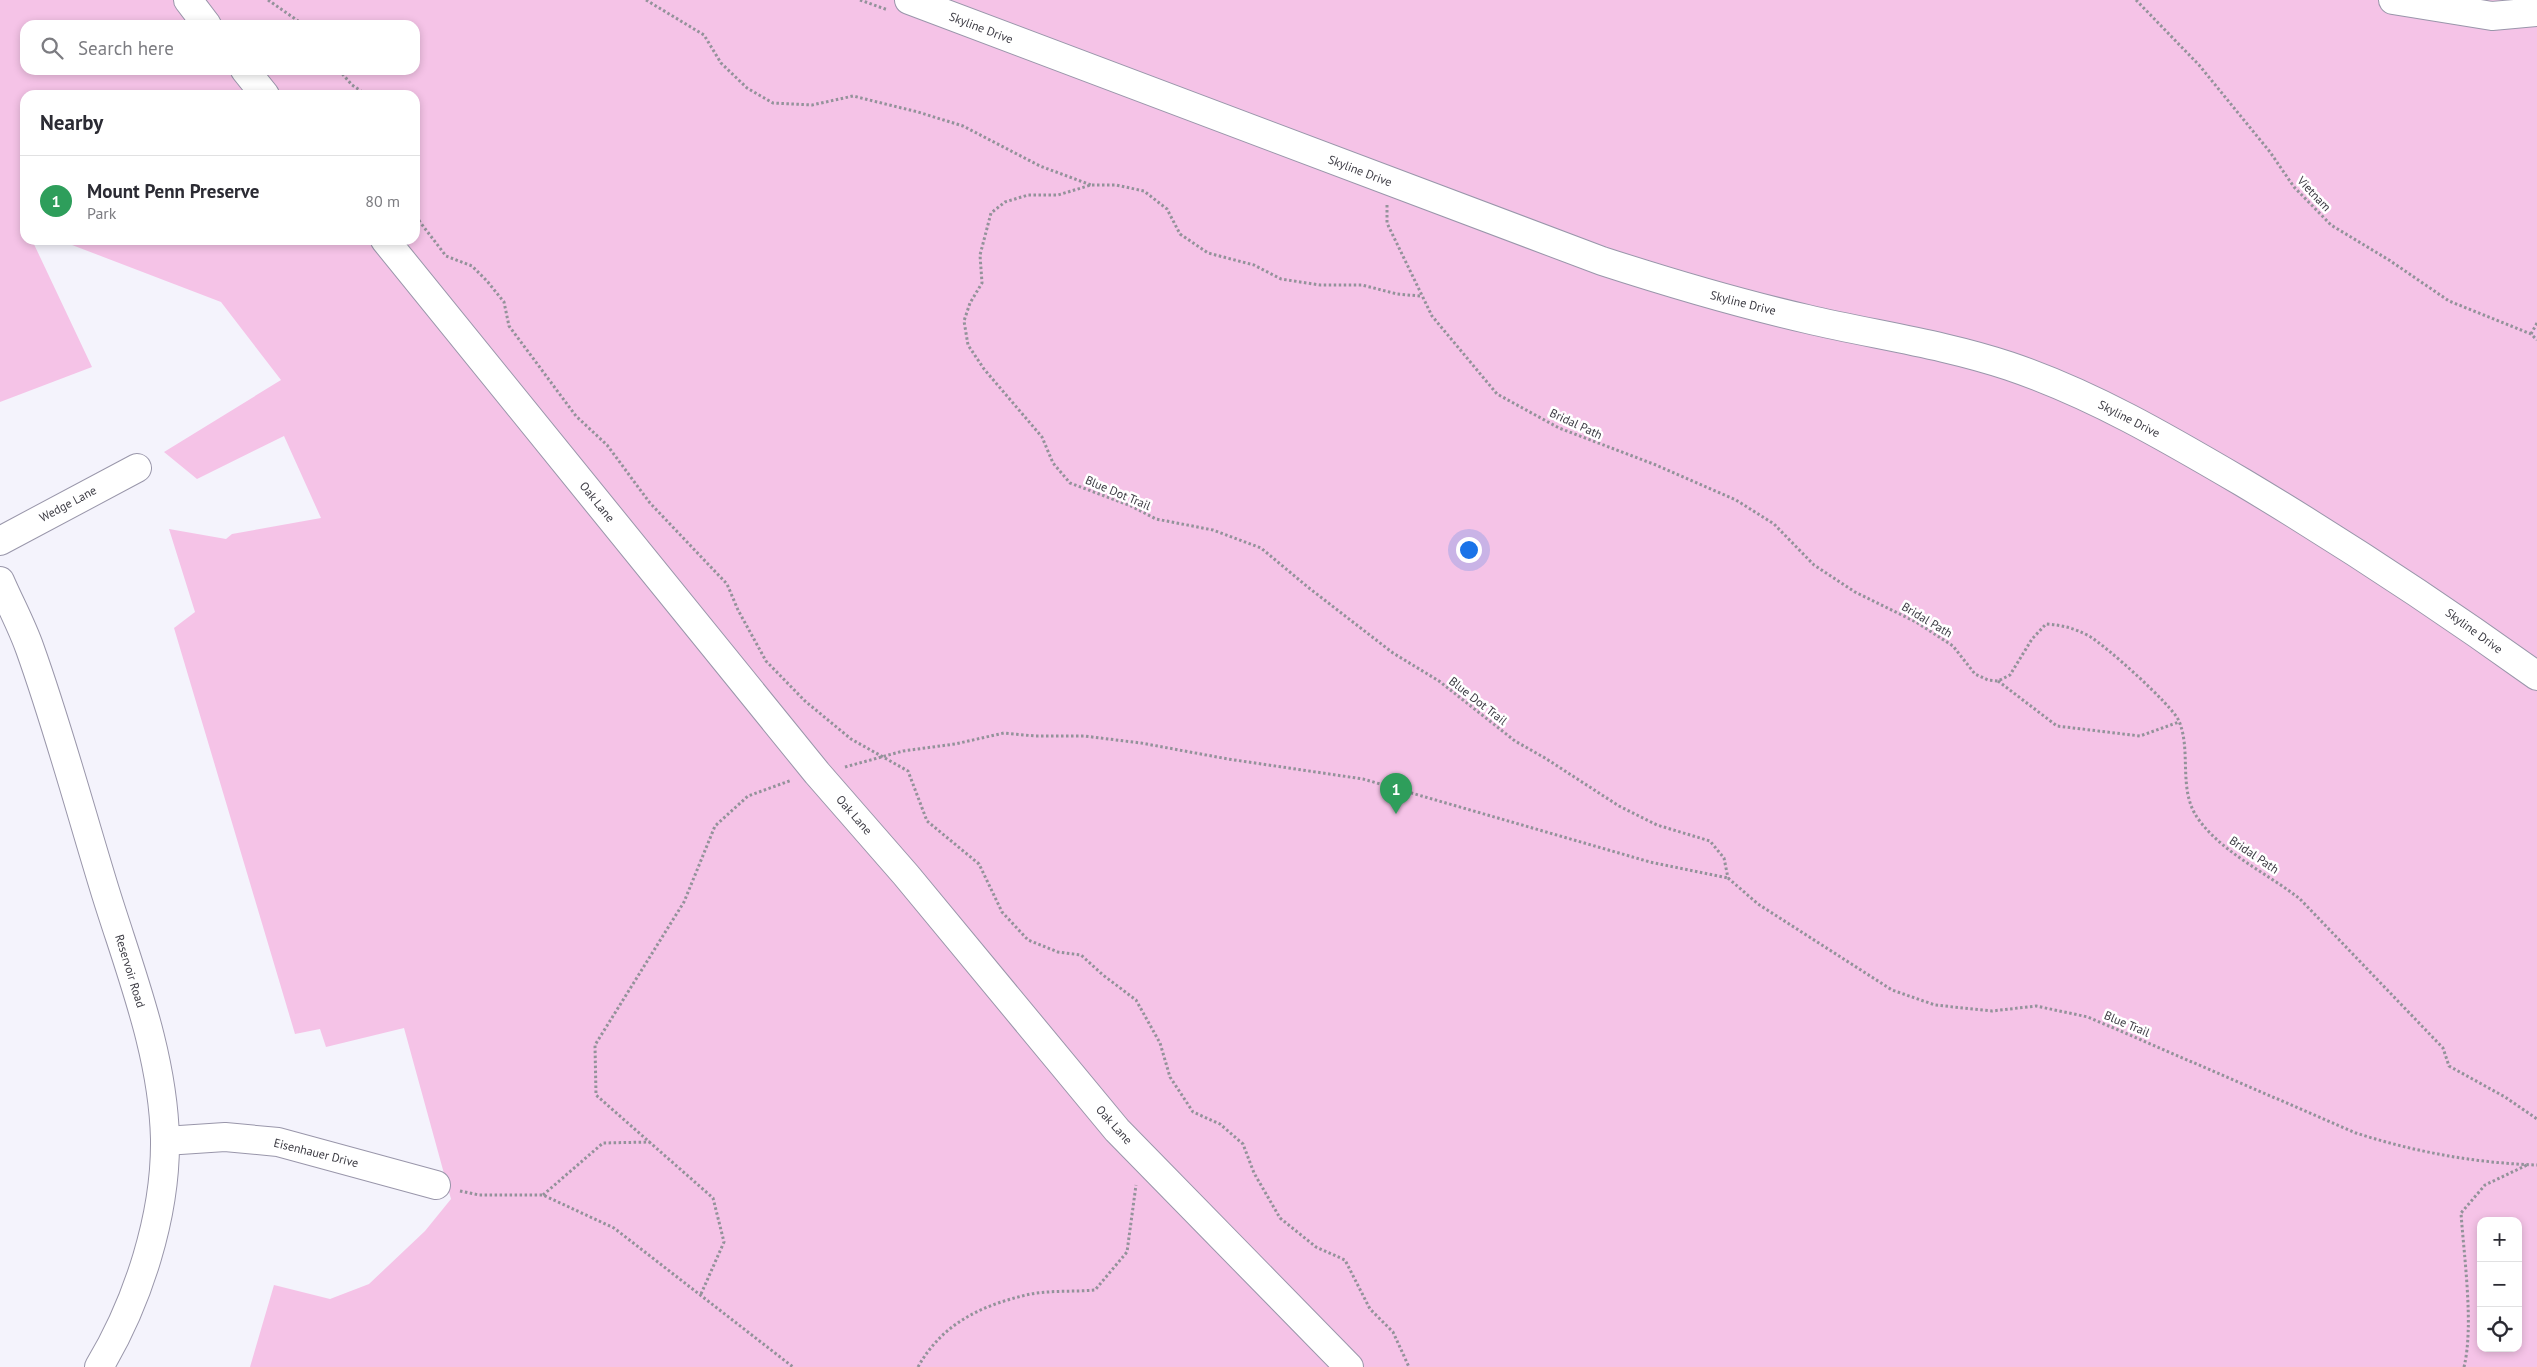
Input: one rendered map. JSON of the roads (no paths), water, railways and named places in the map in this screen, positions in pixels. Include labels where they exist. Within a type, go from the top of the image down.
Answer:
[{"type":"street","points":[[188,0],[203,20]]},
{"type":"street","name":"Skyline Drive","points":[[909,0],[1602,261],[1695,291],[1810,319],[1925,342],[2010,367],[2085,396],[2193,453],[2354,550],[2439,605],[2537,676]]},
{"type":"street","points":[[2393,0],[2492,16],[2537,12]]},
{"type":"street","points":[[248,75],[261,90]]},
{"type":"street","name":"Oak Lane","points":[[389,245],[817,773],[906,875],[1117,1130],[1349,1367]]},
{"type":"street","name":"Wedge Lane","points":[[0,541],[137,468]]},
{"type":"street","name":"Reservoir Road","points":[[0,581],[30,648],[144,1014],[158,1075],[165,1140],[161,1185],[142,1272],[120,1330],[99,1367]]},
{"type":"street","name":"Eisenhauer Drive","points":[[165,1140],[225,1137],[278,1142],[436,1185]]},
{"type":"place","name":"Mount Penn Preserve","points":[[1396,814]]}]
